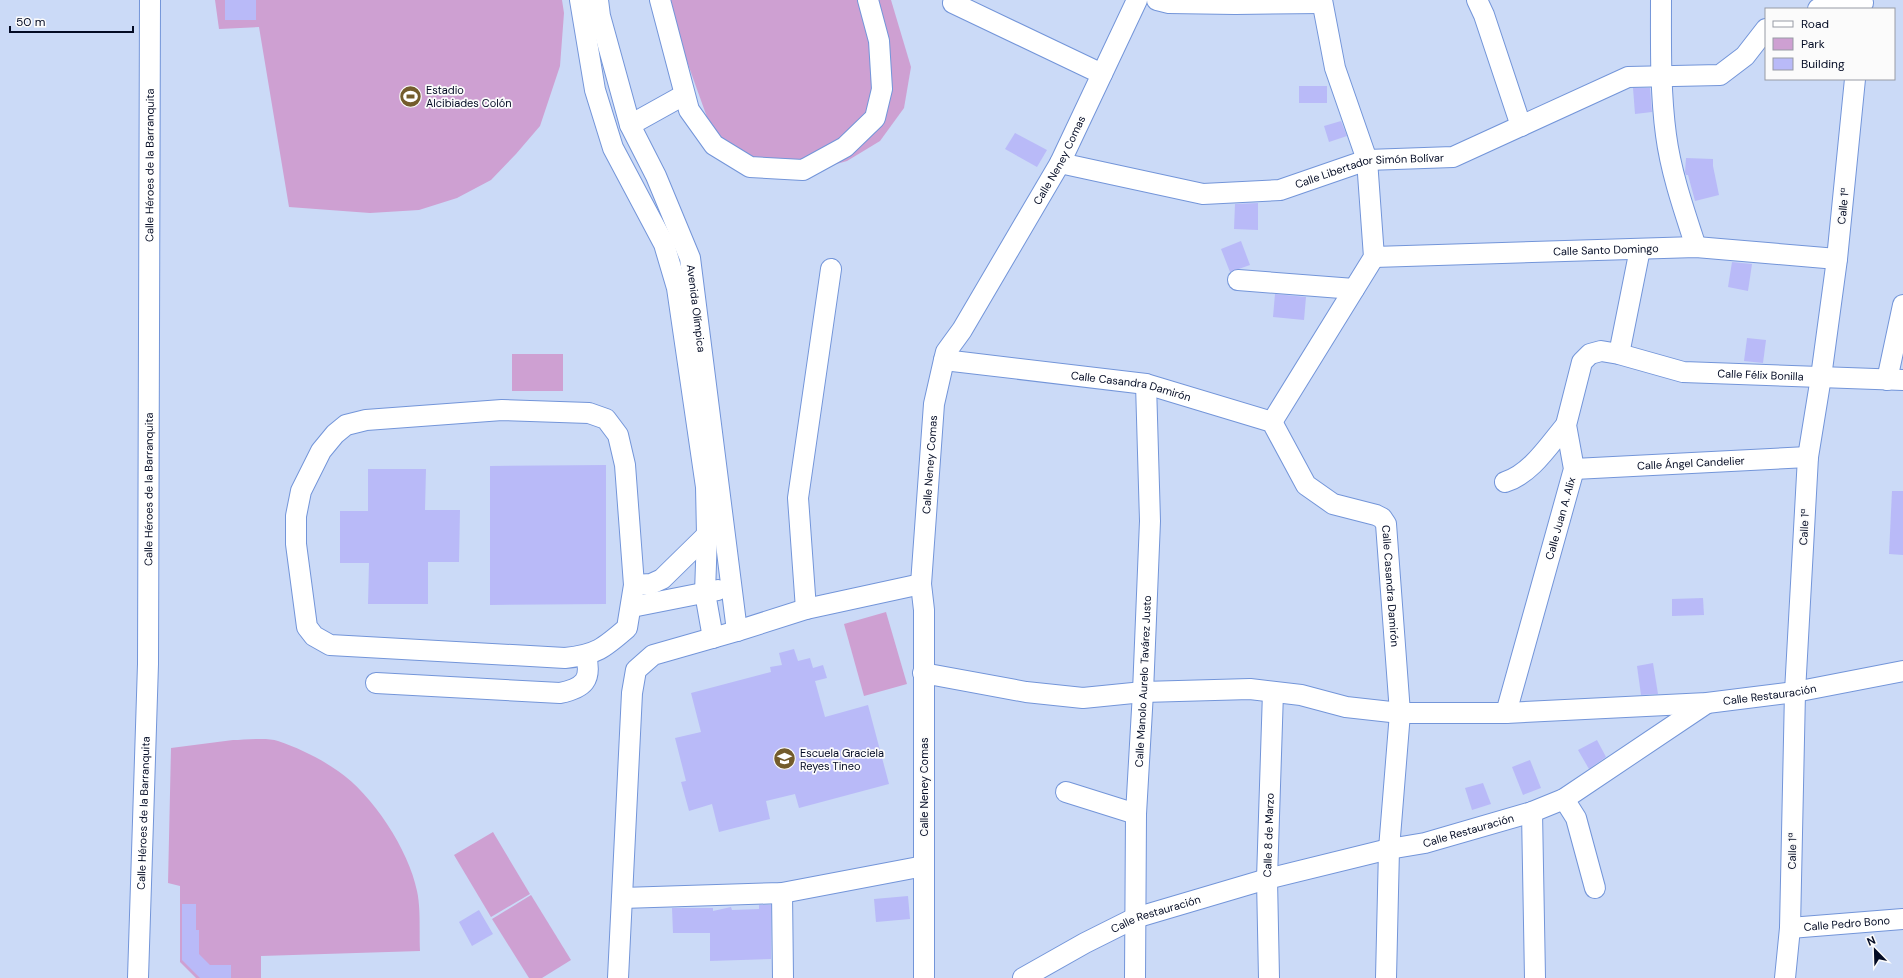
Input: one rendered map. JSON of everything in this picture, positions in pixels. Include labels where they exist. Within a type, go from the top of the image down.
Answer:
[{"type":"street","name":"Calle Héroes de la Barranquita","points":[[138,978],[148,640],[150,0]]},
{"type":"street","points":[[580,0],[595,90],[613,148],[664,244],[677,288],[706,487],[707,534],[705,593],[713,638]]},
{"type":"street","name":"Avenida Olímpica","points":[[598,0],[600,16],[630,125],[656,176],[690,258],[738,631]]},
{"type":"street","points":[[660,0],[689,110],[714,145],[750,167],[802,170],[845,147],[875,118],[882,90],[879,40],[868,0]]},
{"type":"street","name":"Calle Neney Comas","points":[[924,978],[924,610],[921,584],[934,404],[946,352],[962,330],[1060,163],[1137,0]]},
{"type":"street","points":[[1157,0],[1169,3],[1235,4],[1322,2],[1335,68],[1367,160],[1374,257],[1272,422]]},
{"type":"street","points":[[1477,0],[1484,15],[1521,126]]},
{"type":"street","points":[[1661,0],[1661,77],[1666,135],[1674,178],[1696,247]]},
{"type":"street","points":[[953,3],[1102,74]]},
{"type":"street","points":[[1827,8],[1863,4]]},
{"type":"street","name":"Calle Libertador Simón Bolívar","points":[[1060,163],[1203,194],[1280,190],[1367,160],[1453,157],[1628,77],[1720,75],[1745,56],[1765,30]]},
{"type":"street","name":"Calle 1ª","points":[[1785,978],[1790,928],[1795,692],[1808,457],[1821,377],[1837,260],[1855,80]]},
{"type":"street","points":[[630,125],[684,95]]},
{"type":"street","name":"Calle Santo Domingo","points":[[1374,257],[1696,247],[1837,260]]},
{"type":"street","points":[[1619,354],[1640,249]]},
{"type":"street","points":[[806,609],[798,498],[831,269]]},
{"type":"street","points":[[1238,280],[1354,289]]},
{"type":"street","points":[[1895,380],[1903,305]]},
{"type":"street","name":"Calle Juan A. Alix","points":[[1506,713],[1574,469],[1566,425],[1582,362],[1586,357],[1595,352],[1601,351],[1619,354]]},
{"type":"street","name":"Calle Félix Bonilla","points":[[1619,354],[1683,372],[1895,380]]},
{"type":"street","name":"Calle Casandra Damirón","points":[[944,360],[1146,384],[1272,422],[1306,485],[1333,504],[1376,514],[1382,518],[1386,524],[1400,713],[1389,849],[1386,978]]},
{"type":"street","name":"Calle Manolo Aurelo Tavárez Justo","points":[[1135,978],[1136,814],[1150,521],[1146,384]]},
{"type":"street","points":[[502,410],[589,413],[606,419],[618,435],[625,465],[634,584],[632,607],[627,628],[607,645],[586,656],[565,658],[330,645],[314,636],[307,627],[304,612],[296,544],[296,516],[301,491],[321,451],[335,434],[346,425],[366,420],[502,410]]},
{"type":"street","points":[[1505,482],[1513,480],[1526,470],[1566,425]]},
{"type":"street","name":"Calle Ángel Candelier","points":[[1574,469],[1808,457]]},
{"type":"street","points":[[634,584],[651,584],[662,580],[723,518]]},
{"type":"street","points":[[618,978],[632,693],[636,670],[653,655],[738,631],[806,609],[921,584]]},
{"type":"street","points":[[632,607],[732,588]]},
{"type":"street","points":[[376,683],[560,694],[583,685],[588,675],[586,656]]},
{"type":"street","name":"Calle Restauración","points":[[1023,978],[1085,943],[1135,918],[1267,879],[1389,849],[1425,843],[1532,812],[1564,799],[1707,703],[1795,692],[1903,671]]},
{"type":"street","points":[[923,673],[1026,692],[1083,698],[1143,692],[1250,689],[1301,694],[1346,707],[1400,713],[1506,713],[1707,703]]},
{"type":"street","name":"Calle 8 de Marzo","points":[[1269,978],[1267,879],[1273,692]]},
{"type":"street","points":[[1066,792],[1136,814]]},
{"type":"street","points":[[1564,799],[1576,818],[1595,888]]},
{"type":"street","points":[[1532,812],[1535,978]]},
{"type":"street","points":[[622,898],[782,893],[924,866]]},
{"type":"street","points":[[782,893],[783,978]]},
{"type":"street","name":"Calle Pedro Bono","points":[[1790,928],[1903,919]]},
{"type":"green space","name":"Estadio Alcibiades Colón","points":[[215,0],[562,0],[564,13],[560,66],[540,126],[491,180],[457,198],[419,210],[370,213],[289,207],[259,27],[219,29]]},
{"type":"green space","points":[[665,0],[891,0],[911,67],[904,108],[880,141],[847,161],[815,170],[743,163],[724,145],[708,120]]},
{"type":"green space","points":[[512,354],[563,354],[563,391],[512,391]]},
{"type":"green space","points":[[886,612],[907,684],[864,696],[844,624]]},
{"type":"green space","points":[[268,739],[294,747],[317,758],[338,771],[364,794],[387,824],[406,858],[413,875],[419,905],[420,951],[261,956],[261,978],[196,978],[180,962],[180,886],[168,883],[171,748],[233,740]]},
{"type":"green space","points":[[493,832],[530,894],[491,917],[454,855]]},
{"type":"green space","points":[[531,895],[571,960],[542,978],[529,978],[492,919]]},
{"type":"building","points":[[225,0],[256,0],[256,20],[225,20]]},
{"type":"building","points":[[1299,86],[1327,86],[1327,103],[1299,103]]},
{"type":"building","points":[[1633,88],[1650,88],[1652,112],[1635,114]]},
{"type":"building","points":[[1341,121],[1347,136],[1329,142],[1324,126]]},
{"type":"building","points":[[1015,133],[1047,150],[1037,167],[1005,149]]},
{"type":"building","points":[[1686,158],[1713,159],[1719,195],[1695,201],[1688,175],[1686,175],[1685,172]]},
{"type":"building","points":[[1258,203],[1258,230],[1234,229],[1235,204]]},
{"type":"building","points":[[1241,241],[1250,265],[1230,272],[1221,249]]},
{"type":"building","points":[[1732,262],[1752,264],[1748,291],[1728,287]]},
{"type":"building","points":[[1275,294],[1306,297],[1304,320],[1273,317]]},
{"type":"building","points":[[1747,338],[1766,340],[1763,363],[1744,361]]},
{"type":"building","points":[[606,465],[606,604],[490,605],[490,466]]},
{"type":"building","points":[[368,469],[426,469],[425,510],[460,510],[459,562],[428,562],[428,604],[368,604],[369,563],[340,563],[340,511],[368,511]]},
{"type":"building","points":[[1892,491],[1903,491],[1903,555],[1889,554]]},
{"type":"building","points":[[1703,598],[1704,615],[1672,616],[1672,599]]},
{"type":"building","points":[[794,649],[798,661],[810,658],[813,668],[823,665],[827,678],[815,681],[825,717],[868,705],[889,784],[799,808],[795,794],[766,801],[770,819],[719,832],[712,804],[689,811],[681,782],[686,781],[675,738],[701,732],[691,693],[771,672],[770,667],[782,665],[779,653]]},
{"type":"building","points":[[1653,663],[1658,694],[1641,695],[1637,666]]},
{"type":"building","points":[[1597,740],[1606,757],[1589,769],[1578,750]]},
{"type":"building","points":[[1530,760],[1541,788],[1523,795],[1512,767]]},
{"type":"building","points":[[1483,783],[1491,804],[1472,810],[1465,788]]},
{"type":"building","points":[[908,896],[910,919],[876,922],[874,899]]},
{"type":"building","points":[[182,904],[196,904],[196,930],[199,930],[199,954],[210,965],[231,965],[231,978],[200,978],[182,960]]},
{"type":"building","points":[[759,905],[771,905],[771,959],[710,961],[710,933],[673,933],[672,908],[713,908],[713,911],[731,907],[732,910],[759,909]]},
{"type":"building","points":[[479,910],[493,934],[472,946],[459,922]]},
{"type":"place","name":"Estadio Alcibiades Colón","points":[[410,96]]},
{"type":"place","name":"Escuela Graciela Reyes Tineo","points":[[784,759]]}]
